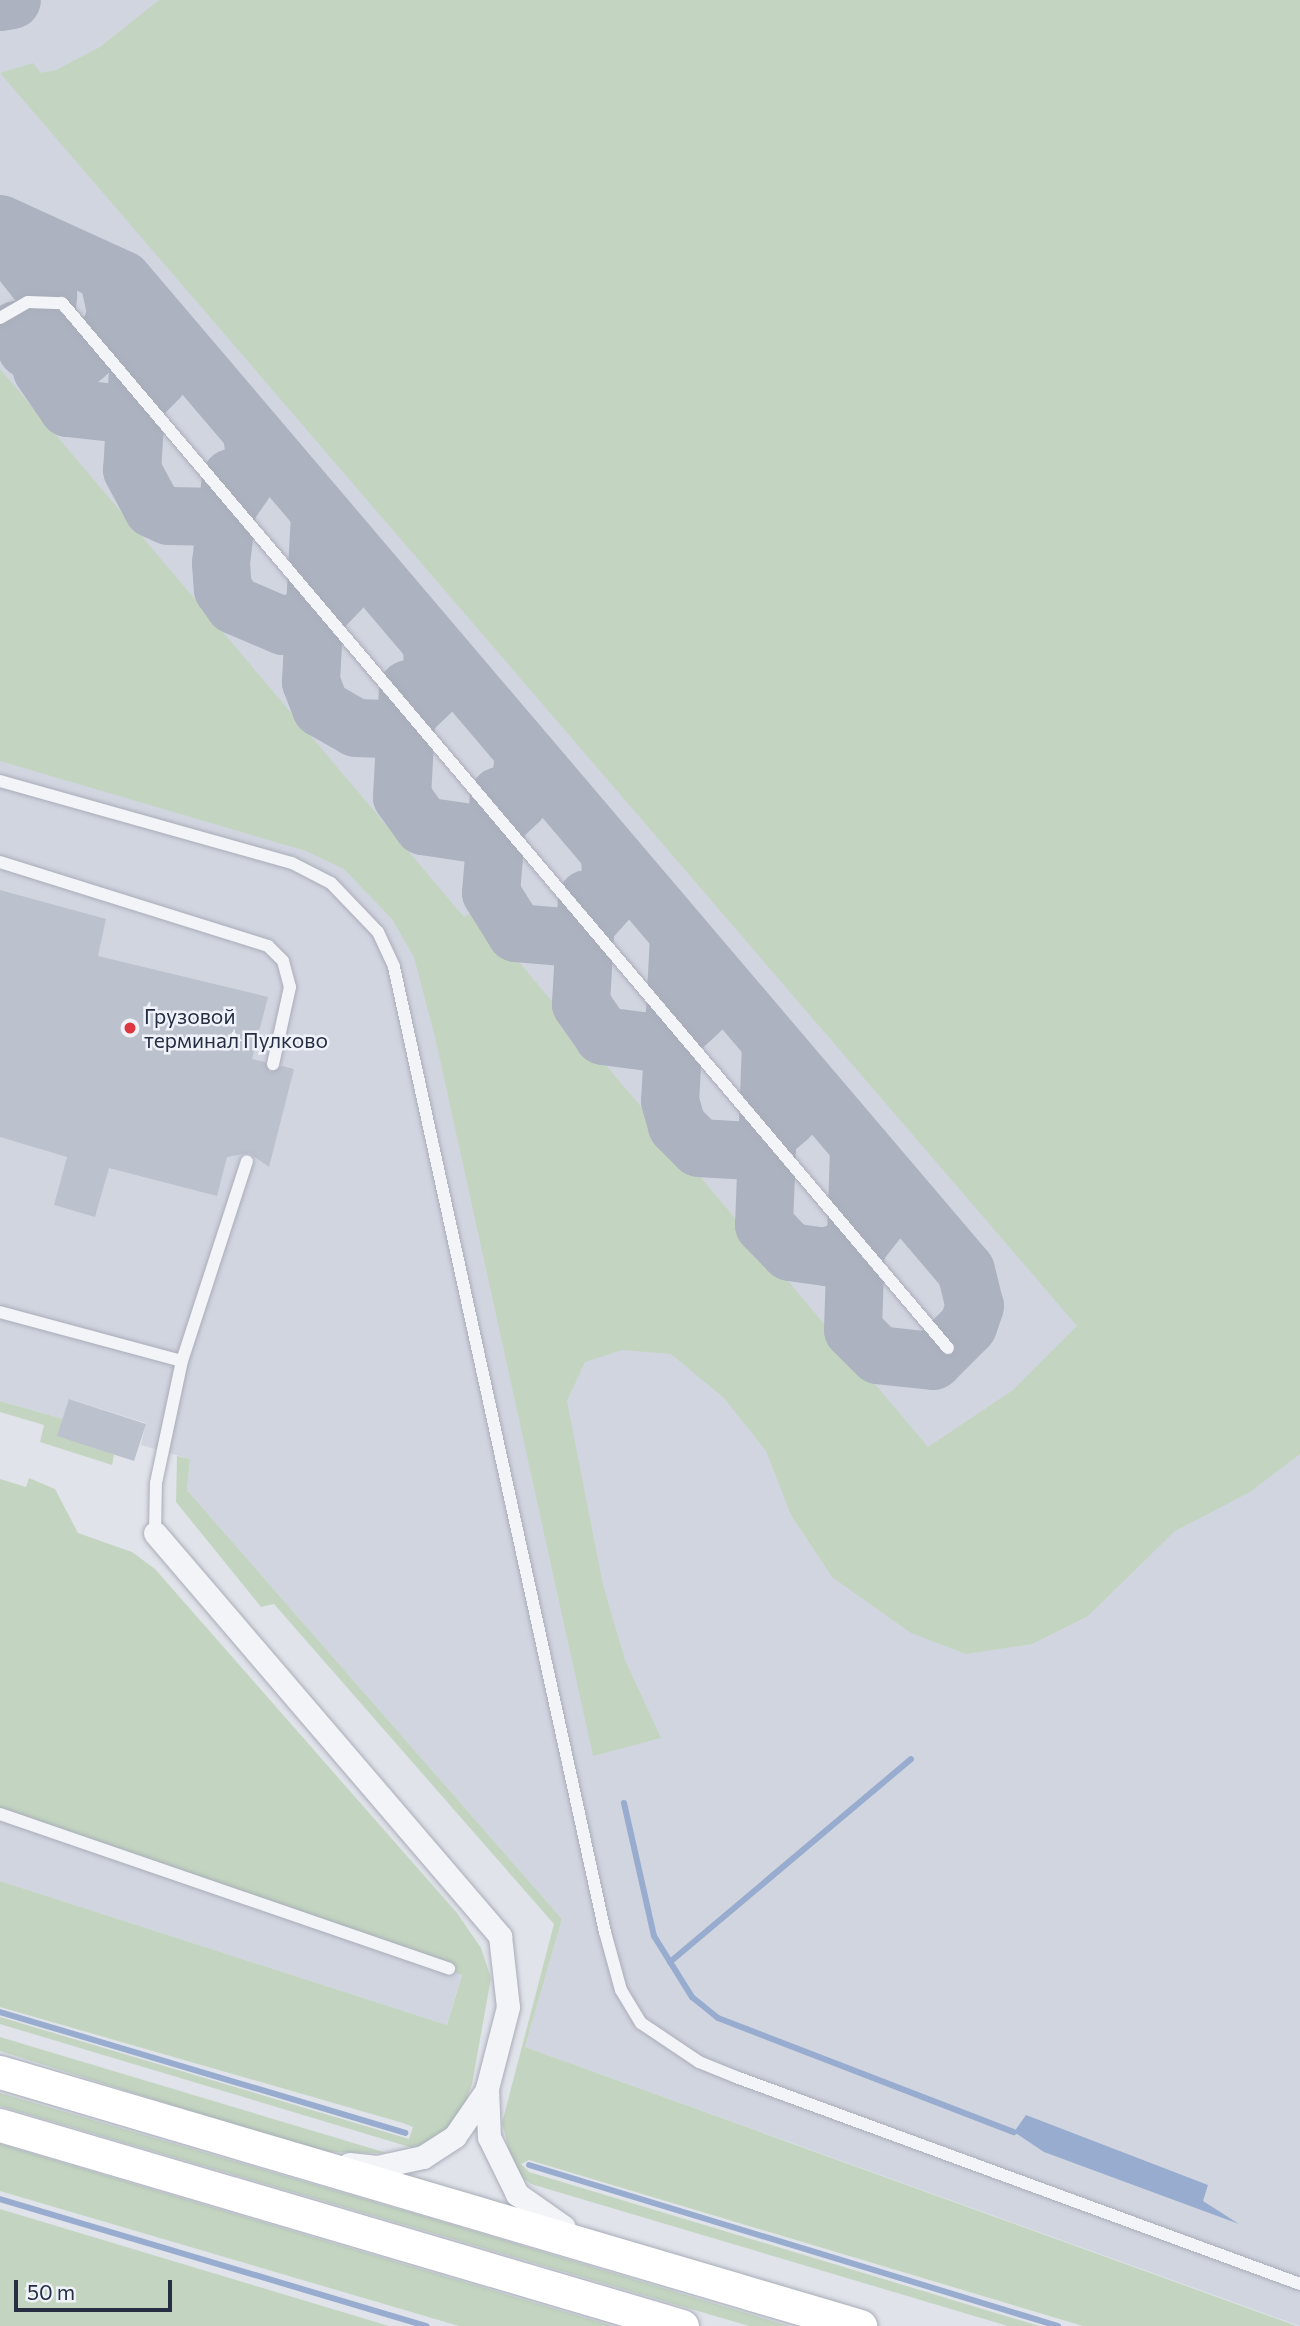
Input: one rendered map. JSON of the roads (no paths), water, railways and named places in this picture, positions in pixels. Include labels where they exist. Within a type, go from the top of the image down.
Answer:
[{"type":"main road","points":[[0,2072],[312,2167],[860,2326]]},
{"type":"main road","points":[[0,2125],[682,2326]]},
{"type":"street","points":[[155,1534],[500,1936],[508,2007],[487,2088],[489,2137],[508,2182],[538,2214],[588,2245]]},
{"type":"street","points":[[312,2167],[377,2167],[424,2157],[455,2136],[487,2088]]},
{"type":"lane","points":[[0,318],[28,302],[62,303],[948,1348]]},
{"type":"lane","points":[[0,781],[292,863],[331,883],[378,932],[394,967],[605,1932],[621,1990],[641,2023],[699,2062],[736,2077],[1300,2284]]},
{"type":"lane","points":[[0,862],[268,946],[283,961],[290,986],[274,1064]]},
{"type":"lane","points":[[155,1534],[156,1483],[182,1361],[247,1160]]},
{"type":"lane","points":[[0,1312],[182,1361]]},
{"type":"lane","points":[[0,1814],[449,1969]]},
{"type":"water","points":[[1026,2115],[1208,2185],[1203,2201],[1239,2224],[1044,2152],[1014,2132]]},
{"type":"waterway","points":[[670,1962],[911,1759]]},
{"type":"waterway","points":[[624,1803],[654,1936],[692,1997],[718,2018],[1014,2132]]},
{"type":"waterway","points":[[0,2012],[405,2133]]},
{"type":"waterway","points":[[529,2165],[1058,2326]]},
{"type":"waterway","points":[[0,2199],[426,2326]]},
{"type":"place","name":"Грузовой терминал Пулково","points":[[130,1028]]}]
